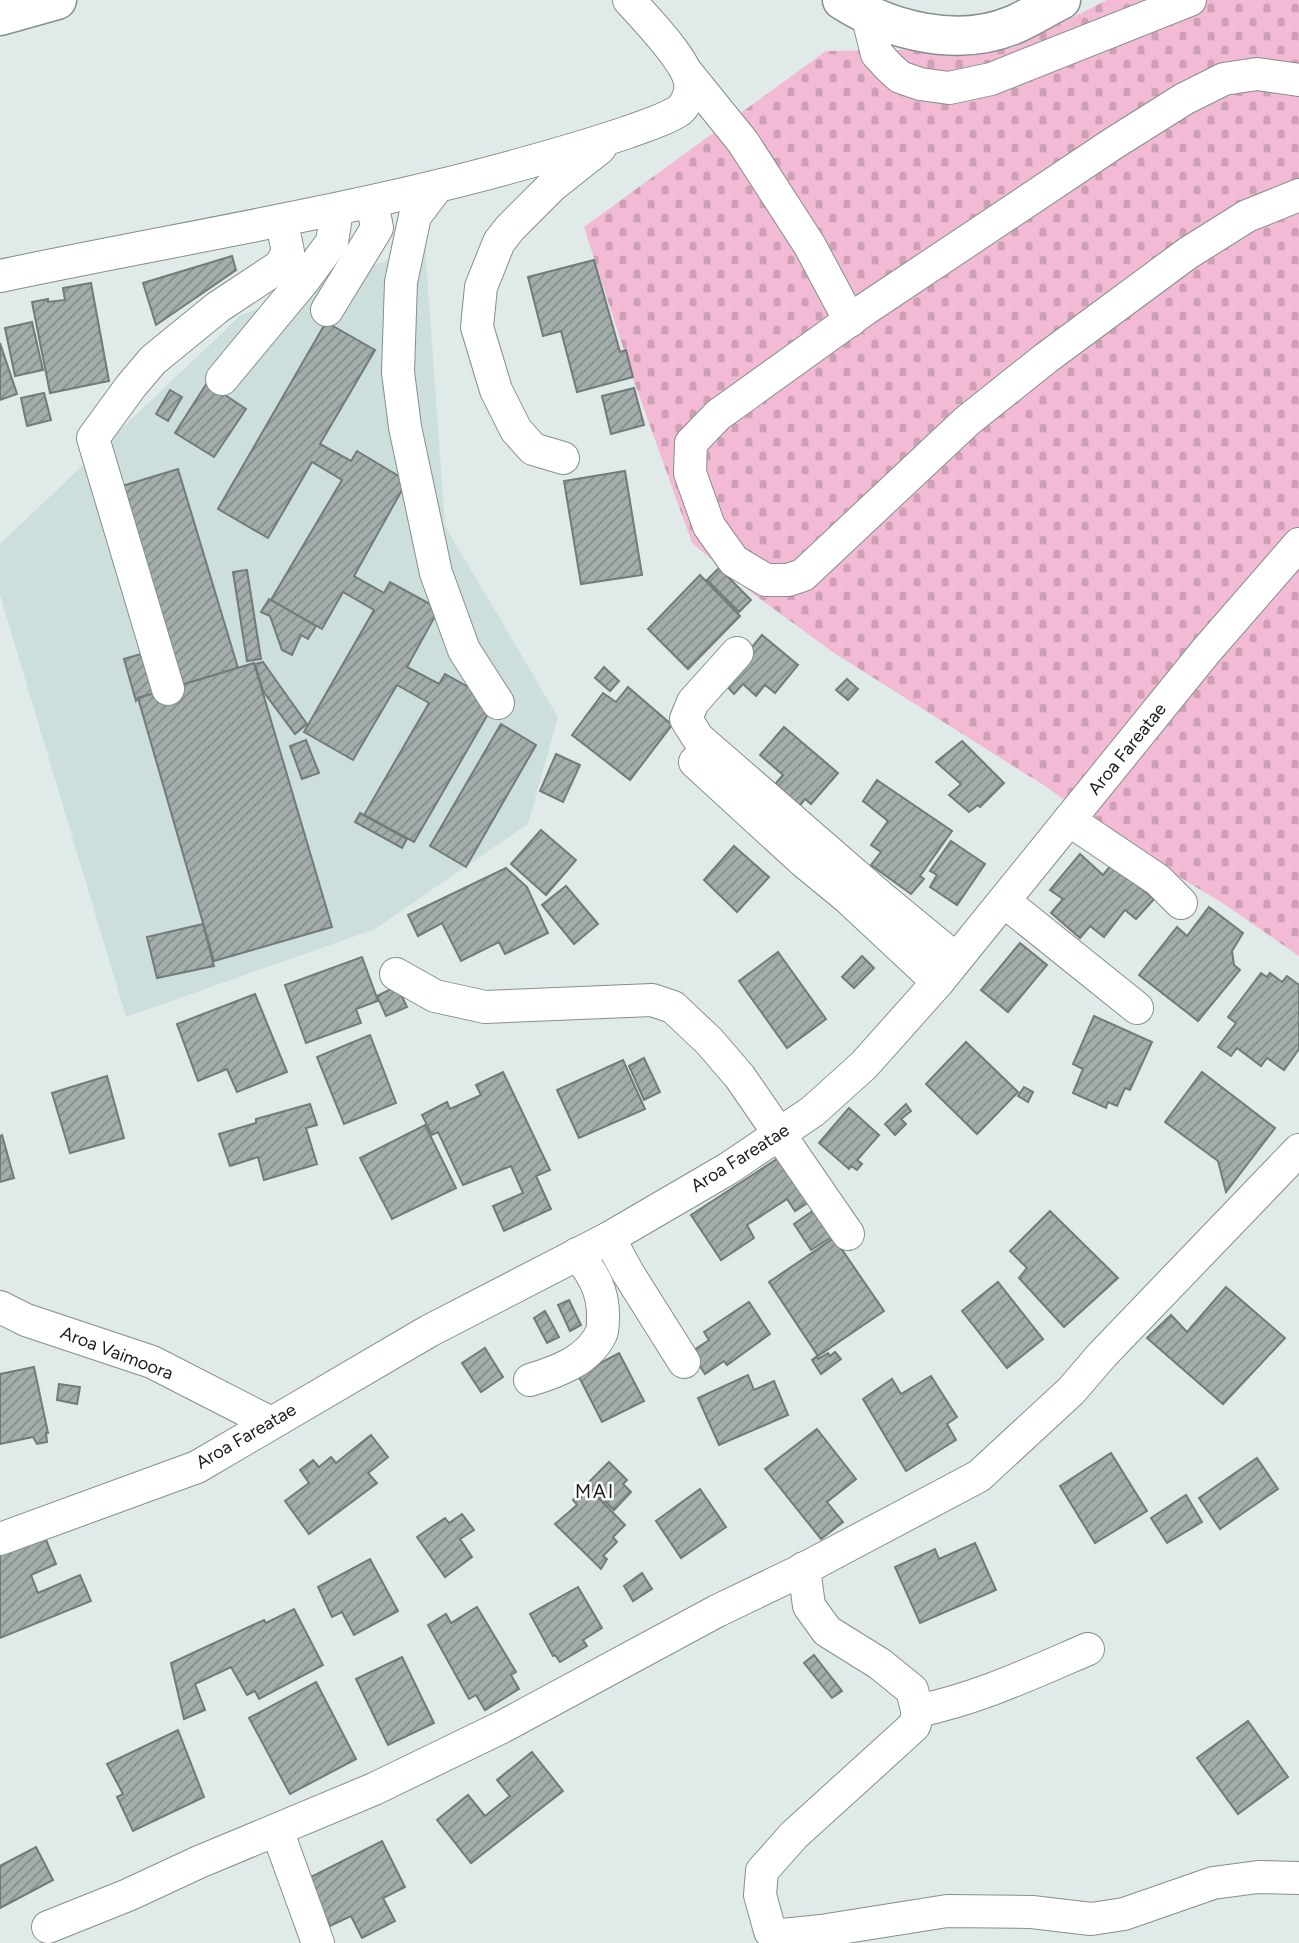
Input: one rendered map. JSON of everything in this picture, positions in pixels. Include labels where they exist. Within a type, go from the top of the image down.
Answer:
[{"type":"main road","points":[[0,16],[57,0]]},
{"type":"main road","points":[[855,7],[884,22],[919,32],[959,35],[1011,26],[1061,0]]},
{"type":"street","points":[[629,0],[743,142],[810,246],[850,321]]},
{"type":"street","points":[[855,7],[877,54],[889,67],[901,77],[920,85],[949,88],[991,79],[1190,0]]},
{"type":"street","points":[[0,276],[337,210],[437,187],[614,137],[679,111],[691,89],[688,74]]},
{"type":"street","points":[[1299,80],[1257,74],[1224,79],[1184,99],[1092,157],[850,321],[718,415],[691,443],[690,473],[709,526],[734,561],[766,580],[788,580],[803,575],[967,421],[1046,358],[1188,253],[1247,216],[1299,195]]},
{"type":"street","points":[[563,458],[533,449],[516,430],[496,390],[477,327],[481,287],[499,242],[510,228],[552,186],[614,137]]},
{"type":"street","points":[[437,187],[415,216],[401,282],[398,372],[405,427],[436,573],[464,650],[498,703]]},
{"type":"street","points":[[327,310],[377,228],[372,202]]},
{"type":"street","points":[[222,379],[304,281],[332,243],[337,210]]},
{"type":"street","points":[[168,689],[93,438],[153,360],[218,307],[280,266],[288,252],[282,222]]},
{"type":"street","name":"Aroa Fareatae","points":[[0,1539],[197,1466],[429,1331],[609,1238],[729,1168],[813,1111],[864,1065],[947,970],[1005,902],[1206,651],[1299,544]]},
{"type":"street","points":[[737,653],[693,702],[686,719],[698,738],[947,970]]},
{"type":"street","points":[[695,762],[848,898],[947,970]]},
{"type":"street","points":[[1069,820],[1158,880],[1181,902]]},
{"type":"street","points":[[1005,902],[1137,1008]]},
{"type":"street","points":[[396,974],[435,996],[485,1007],[652,1000],[673,1007],[709,1041],[740,1077],[848,1234]]},
{"type":"street","points":[[48,1927],[374,1789],[502,1727],[717,1611],[979,1476],[1071,1391],[1102,1355],[1299,1150]]},
{"type":"street","points":[[609,1238],[684,1362]]},
{"type":"street","points":[[530,1380],[557,1372],[582,1357],[602,1333],[603,1304],[593,1272],[577,1254]]},
{"type":"street","name":"Aroa Vaimoora","points":[[0,1307],[26,1320],[152,1363],[270,1423]]},
{"type":"street","points":[[804,1568],[809,1606],[827,1631],[880,1664],[912,1690],[917,1711],[914,1726],[794,1835],[762,1871],[760,1895],[770,1931],[781,1939],[947,1911],[1032,1912],[1091,1919],[1124,1914],[1213,1883],[1258,1877],[1299,1878]]},
{"type":"street","points":[[917,1711],[943,1706],[1006,1685],[1088,1649]]},
{"type":"street","points":[[277,1830],[318,1943]]},
{"type":"shaded area","points":[[425,246],[445,526],[558,717],[528,824],[375,929],[126,1017],[0,595],[0,544],[241,315]]},
{"type":"green space","points":[[1107,0],[1299,0],[1299,956],[1224,904],[1130,847],[1045,786],[834,653],[748,590],[692,543],[634,381],[584,227],[826,51],[1012,48]]},
{"type":"building","points":[[232,256],[236,270],[156,325],[143,283]]},
{"type":"building","points":[[594,260],[620,352],[626,350],[633,377],[577,392],[561,331],[543,336],[528,277]]},
{"type":"building","points":[[91,283],[109,381],[50,393],[32,302],[65,300],[63,288]]},
{"type":"building","points":[[32,322],[43,370],[15,376],[5,328]]},
{"type":"building","points":[[326,322],[375,350],[320,444],[351,461],[357,451],[407,481],[354,576],[384,593],[390,582],[439,609],[407,667],[439,684],[445,674],[495,702],[414,842],[364,815],[429,703],[397,685],[353,760],[304,732],[374,610],[343,592],[322,629],[271,600],[342,480],[312,462],[268,538],[218,509]]},
{"type":"building","points":[[0,343],[17,394],[0,400]]},
{"type":"building","points":[[207,383],[246,409],[214,457],[175,433]]},
{"type":"building","points":[[634,388],[644,425],[611,434],[602,396]]},
{"type":"building","points":[[170,390],[182,397],[168,421],[156,414]]},
{"type":"building","points":[[44,393],[51,420],[27,426],[21,398]]},
{"type":"building","points":[[178,469],[238,668],[178,686],[119,487]]},
{"type":"building","points":[[625,471],[642,575],[581,584],[564,481]]},
{"type":"building","points":[[719,568],[751,600],[739,612],[707,580]]},
{"type":"building","points":[[247,570],[261,659],[247,661],[233,572]]},
{"type":"building","points":[[700,575],[740,616],[688,669],[648,629]]},
{"type":"building","points":[[269,599],[316,626],[308,639],[301,635],[292,655],[282,650],[270,616],[261,612]]},
{"type":"building","points":[[762,635],[798,665],[775,693],[765,685],[756,696],[743,684],[734,694],[723,682]]},
{"type":"building","points":[[148,652],[160,692],[138,698],[136,701],[124,659]]},
{"type":"building","points":[[263,662],[307,724],[295,734],[263,691],[255,664]]},
{"type":"building","points":[[254,663],[332,927],[214,961],[138,698]]},
{"type":"building","points":[[604,667],[619,681],[610,691],[595,678]]},
{"type":"building","points":[[847,679],[858,689],[848,700],[836,690]]},
{"type":"building","points":[[628,687],[672,725],[630,780],[572,735],[603,693],[616,702]]},
{"type":"building","points":[[501,724],[536,745],[466,867],[430,846]]},
{"type":"building","points":[[784,727],[838,773],[811,804],[805,799],[796,810],[772,788],[783,775],[760,755]]},
{"type":"building","points":[[306,740],[319,773],[302,779],[290,746]]},
{"type":"building","points":[[962,741],[1004,783],[980,807],[978,805],[969,812],[949,795],[961,784],[936,762]]},
{"type":"building","points":[[556,754],[580,765],[563,802],[540,791]]},
{"type":"building","points":[[877,780],[952,831],[920,876],[924,879],[911,894],[871,865],[881,852],[871,845],[888,821],[863,801]]},
{"type":"building","points":[[360,813],[407,839],[402,848],[355,822]]},
{"type":"building","points":[[541,830],[576,860],[546,895],[511,864]]},
{"type":"building","points":[[951,841],[985,864],[957,905],[930,887],[937,875],[930,871]]},
{"type":"building","points":[[734,846],[769,877],[737,912],[704,880]]},
{"type":"building","points":[[1080,854],[1103,875],[1112,864],[1154,899],[1136,919],[1125,910],[1104,937],[1090,926],[1080,938],[1051,913],[1063,899],[1050,890]]},
{"type":"building","points":[[506,868],[527,887],[548,933],[505,954],[499,942],[461,961],[442,923],[418,936],[408,915]]},
{"type":"building","points":[[566,886],[598,924],[574,944],[542,905]]},
{"type":"building","points":[[1209,907],[1243,933],[1232,951],[1234,965],[1240,970],[1198,1021],[1139,975],[1177,927],[1187,936]]},
{"type":"building","points":[[203,924],[214,966],[157,978],[147,937]]},
{"type":"building","points":[[1020,943],[1047,965],[1008,1012],[981,990]]},
{"type":"building","points":[[778,952],[826,1019],[787,1048],[739,981]]},
{"type":"building","points":[[862,956],[874,968],[854,988],[842,977]]},
{"type":"building","points":[[362,957],[378,1001],[356,1009],[361,1023],[306,1043],[285,985]]},
{"type":"building","points":[[1261,973],[1267,977],[1270,973],[1282,982],[1287,976],[1299,985],[1299,1049],[1284,1070],[1267,1058],[1261,1066],[1237,1048],[1231,1056],[1218,1047],[1236,1023],[1228,1017]]},
{"type":"building","points":[[397,986],[407,1007],[386,1016],[377,996]]},
{"type":"building","points":[[255,994],[287,1072],[237,1092],[227,1069],[198,1081],[177,1024]]},
{"type":"building","points":[[1094,1016],[1152,1042],[1130,1090],[1125,1088],[1117,1106],[1108,1102],[1106,1108],[1073,1093],[1083,1069],[1073,1064]]},
{"type":"building","points":[[370,1035],[396,1103],[344,1124],[317,1057]]},
{"type":"building","points":[[966,1042],[1018,1092],[977,1134],[926,1084]]},
{"type":"building","points":[[644,1058],[660,1092],[644,1100],[629,1066]]},
{"type":"building","points":[[623,1060],[645,1109],[579,1138],[557,1090]]},
{"type":"building","points":[[503,1072],[550,1170],[536,1176],[551,1209],[504,1231],[493,1206],[523,1193],[511,1166],[463,1185],[438,1132],[432,1135],[422,1115],[447,1102],[450,1109],[481,1095],[476,1085]]},
{"type":"building","points":[[1202,1072],[1275,1128],[1226,1192],[1218,1161],[1165,1122]]},
{"type":"building","points":[[107,1076],[124,1138],[70,1153],[52,1093]]},
{"type":"building","points":[[1024,1087],[1033,1092],[1028,1102],[1018,1096]]},
{"type":"building","points":[[310,1104],[317,1125],[306,1128],[317,1164],[264,1180],[258,1157],[230,1166],[219,1134],[256,1123],[256,1119]]},
{"type":"building","points":[[906,1104],[911,1111],[901,1119],[906,1124],[895,1135],[885,1124]]},
{"type":"building","points":[[849,1108],[879,1135],[857,1160],[862,1164],[857,1170],[851,1166],[849,1169],[819,1143]]},
{"type":"building","points":[[425,1125],[456,1188],[392,1219],[360,1158]]},
{"type":"building","points":[[2,1135],[14,1178],[0,1182],[0,1136]]},
{"type":"building","points":[[783,1155],[812,1200],[795,1211],[787,1199],[747,1225],[754,1238],[721,1260],[691,1215]]},
{"type":"building","points":[[817,1208],[835,1235],[811,1250],[794,1224]]},
{"type":"building","points":[[1050,1211],[1118,1278],[1064,1327],[1019,1278],[1027,1268],[1010,1251]]},
{"type":"building","points":[[834,1238],[884,1311],[818,1356],[769,1282]]},
{"type":"building","points":[[998,1282],[1043,1339],[1007,1368],[962,1311]]},
{"type":"building","points":[[1226,1287],[1285,1338],[1223,1404],[1147,1338],[1171,1315],[1187,1332]]},
{"type":"building","points":[[569,1300],[581,1325],[570,1331],[558,1305]]},
{"type":"building","points":[[749,1302],[770,1334],[727,1365],[724,1361],[705,1374],[691,1352],[709,1340],[704,1332]]},
{"type":"building","points":[[545,1311],[559,1337],[547,1343],[534,1318]]},
{"type":"building","points":[[485,1348],[503,1377],[481,1392],[462,1363]]},
{"type":"building","points":[[835,1352],[841,1359],[821,1374],[812,1360],[828,1353],[830,1356]]},
{"type":"building","points":[[619,1353],[644,1401],[602,1422],[578,1375]]},
{"type":"building","points":[[34,1367],[48,1433],[47,1442],[37,1444],[33,1437],[0,1444],[0,1374]]},
{"type":"building","points":[[748,1375],[754,1390],[774,1381],[788,1415],[719,1445],[698,1398]]},
{"type":"building","points":[[931,1376],[957,1417],[947,1424],[956,1440],[906,1471],[863,1399],[892,1379],[901,1394]]},
{"type":"building","points":[[59,1384],[80,1387],[77,1404],[57,1400]]},
{"type":"building","points":[[817,1429],[856,1479],[827,1502],[843,1522],[821,1539],[765,1469]]},
{"type":"building","points":[[371,1435],[388,1457],[368,1473],[377,1483],[309,1534],[285,1501],[309,1483],[300,1470],[313,1460],[319,1467],[331,1457],[336,1463]]},
{"type":"building","points":[[1111,1453],[1147,1511],[1095,1543],[1060,1486]]},
{"type":"building","points":[[1257,1458],[1278,1489],[1220,1529],[1199,1498]]},
{"type":"building","points":[[609,1462],[627,1480],[623,1484],[631,1492],[614,1510],[587,1484]]},
{"type":"building","points":[[588,1487],[625,1525],[613,1537],[617,1542],[603,1556],[607,1559],[601,1569],[555,1524],[577,1505],[573,1500]]},
{"type":"building","points":[[700,1489],[726,1527],[681,1558],[656,1521]]},
{"type":"building","points":[[1186,1495],[1202,1522],[1167,1543],[1151,1518]]},
{"type":"building","points":[[462,1514],[474,1530],[460,1539],[472,1557],[445,1577],[417,1537],[445,1518],[449,1523]]},
{"type":"building","points":[[44,1535],[56,1564],[31,1575],[38,1593],[80,1575],[91,1601],[0,1638],[0,1553]]},
{"type":"building","points":[[975,1543],[996,1590],[920,1623],[895,1567],[935,1549],[939,1559]]},
{"type":"building","points":[[370,1559],[398,1611],[354,1635],[342,1612],[332,1617],[318,1587]]},
{"type":"building","points":[[642,1573],[652,1589],[633,1601],[624,1586]]},
{"type":"building","points":[[578,1587],[602,1628],[583,1640],[587,1646],[560,1662],[553,1656],[530,1614]]},
{"type":"building","points":[[477,1607],[516,1672],[511,1675],[519,1689],[485,1710],[476,1695],[469,1699],[428,1625],[446,1614],[451,1623]]},
{"type":"building","points":[[294,1609],[323,1665],[259,1699],[255,1691],[247,1695],[231,1667],[195,1684],[205,1710],[184,1719],[171,1663]]},
{"type":"building","points":[[814,1655],[842,1691],[832,1698],[804,1663]]},
{"type":"building","points":[[402,1657],[434,1723],[388,1745],[356,1679]]},
{"type":"building","points":[[316,1682],[356,1759],[290,1794],[249,1718]]},
{"type":"building","points":[[1248,1721],[1288,1777],[1238,1814],[1197,1758]]},
{"type":"building","points":[[178,1730],[204,1797],[133,1831],[117,1797],[123,1794],[107,1764]]},
{"type":"building","points":[[532,1752],[563,1791],[471,1863],[437,1820],[468,1795],[485,1816],[510,1796],[497,1780]]},
{"type":"building","points":[[382,1841],[405,1887],[383,1898],[395,1921],[362,1938],[351,1916],[330,1926],[307,1879]]},
{"type":"building","points":[[36,1847],[53,1880],[0,1908],[0,1866]]},
{"type":"district","name":"MAI","points":[[595,1491]]}]
